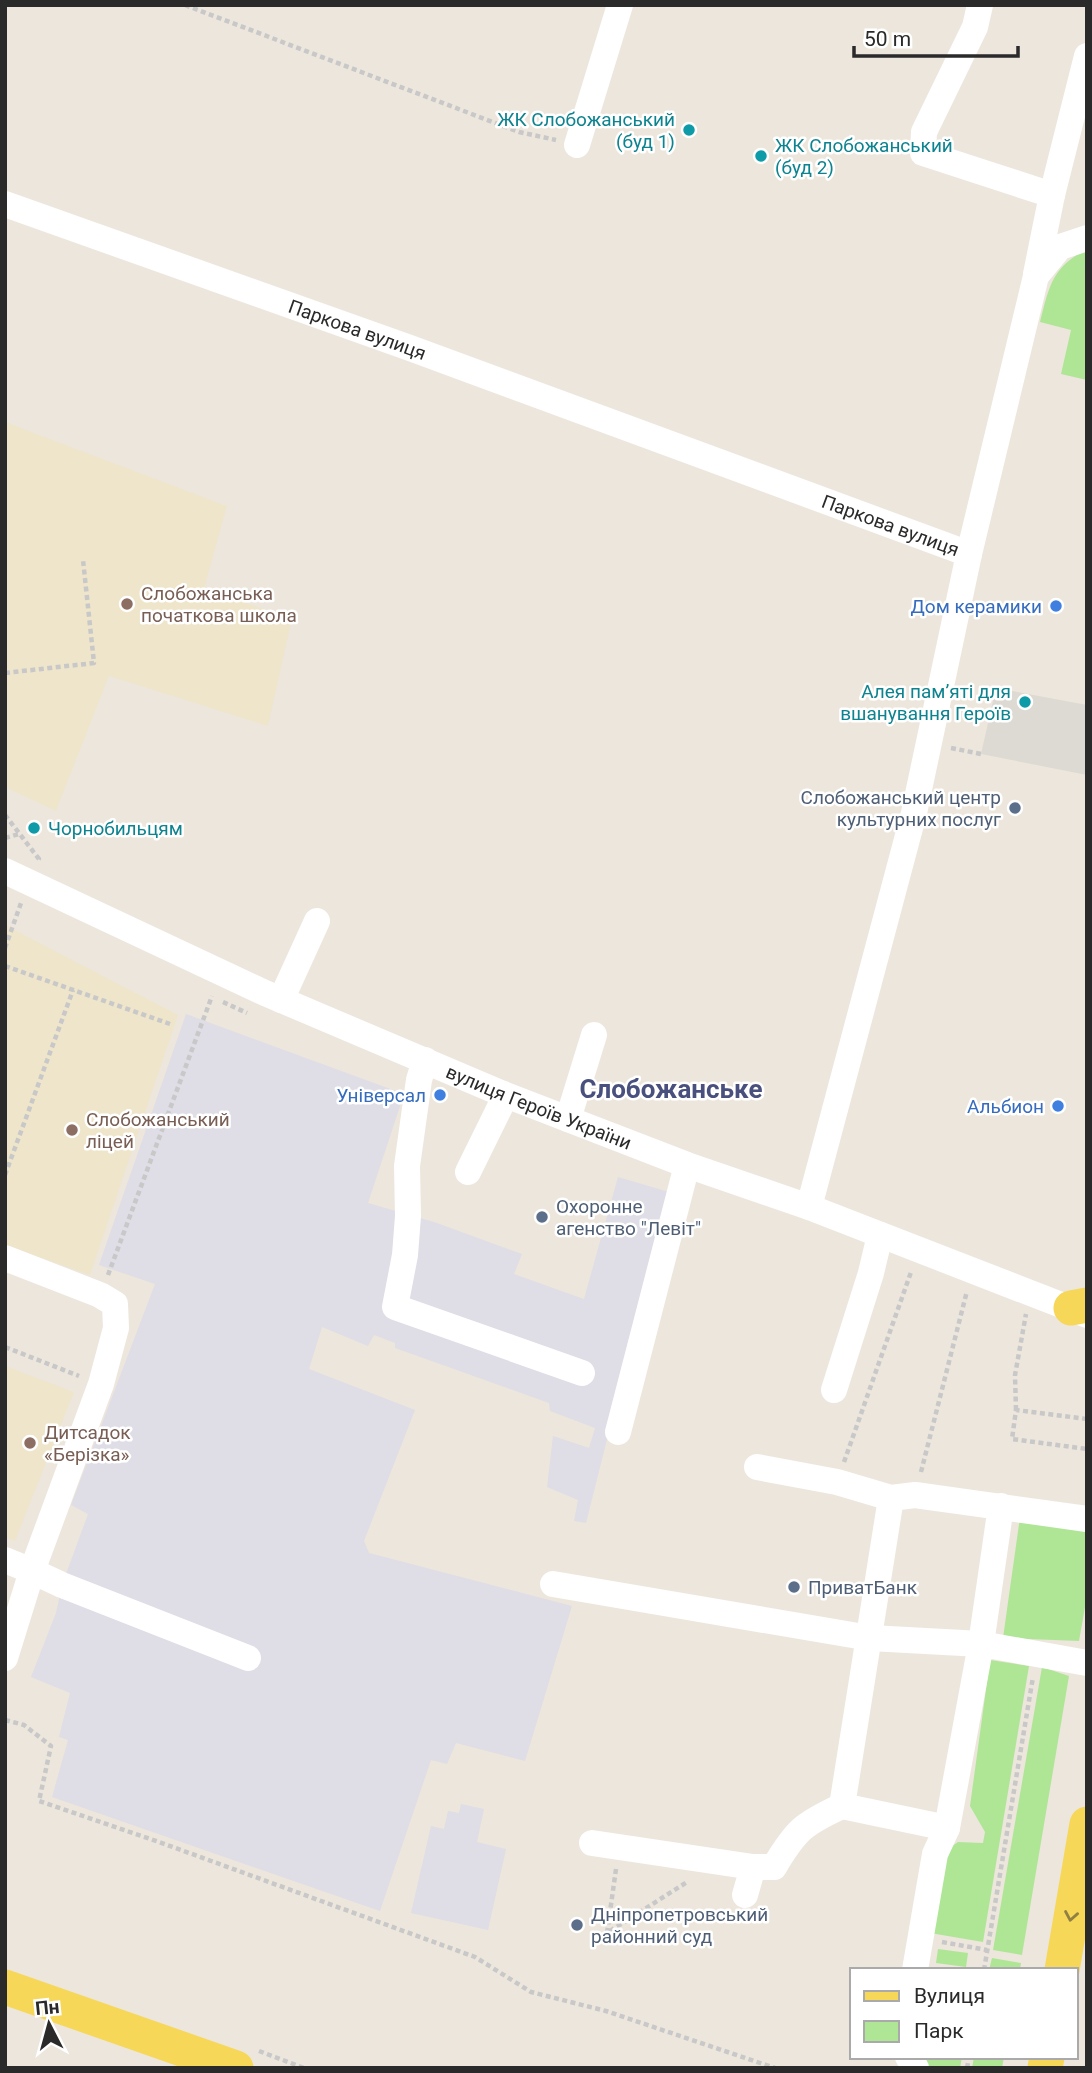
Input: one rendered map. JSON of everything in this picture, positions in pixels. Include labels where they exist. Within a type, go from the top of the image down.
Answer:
[{"type":"main road","points":[[1062,1968],[1087,1824]]},
{"type":"main road","points":[[5,1987],[236,2068]]},
{"type":"street","points":[[577,145],[620,5]]},
{"type":"street","points":[[980,5],[975,27],[925,132],[923,153],[1052,195]]},
{"type":"street","points":[[809,1208],[914,813],[1052,195],[1087,56]]},
{"type":"street","name":"Паркова вулиця","points":[[5,205],[423,353],[970,554]]},
{"type":"street","points":[[1036,276],[1060,247],[1087,239]]},
{"type":"street","name":"вулиця Героїв України","points":[[5,871],[281,1000],[503,1094],[687,1165],[1081,1309]]},
{"type":"street","points":[[281,1000],[317,921]]},
{"type":"street","points":[[568,1119],[594,1035]]},
{"type":"street","points":[[425,1060],[419,1080],[407,1166],[408,1216],[405,1255],[395,1307],[582,1373]]},
{"type":"street","points":[[468,1172],[500,1107],[503,1094]]},
{"type":"street","points":[[618,1432],[687,1165]]},
{"type":"street","points":[[834,1390],[872,1273],[880,1235]]},
{"type":"street","points":[[5,1258],[100,1295],[114,1304],[116,1328],[101,1384],[32,1571],[5,1658]]},
{"type":"street","points":[[757,1467],[903,1497],[1001,1506],[1087,1519]]},
{"type":"street","points":[[842,1806],[870,1638],[903,1497]]},
{"type":"street","points":[[915,1968],[935,1854],[947,1828],[981,1644],[1001,1506]]},
{"type":"street","points":[[5,1560],[62,1586],[248,1658]]},
{"type":"street","points":[[553,1584],[870,1638],[981,1644],[1087,1663]]},
{"type":"street","points":[[592,1843],[753,1867],[774,1867],[789,1842],[809,1821],[842,1806],[947,1828]]},
{"type":"street","points":[[745,1895],[753,1867]]},
{"type":"path","points":[[185,5],[519,132],[577,145]]},
{"type":"path","points":[[5,673],[94,663],[83,560]]},
{"type":"path","points":[[929,743],[981,754]]},
{"type":"path","points":[[5,815],[38,859]]},
{"type":"path","points":[[5,838],[19,834]]},
{"type":"path","points":[[5,965],[170,1024]]},
{"type":"path","points":[[5,1175],[73,990]]},
{"type":"path","points":[[100,1295],[212,996]]},
{"type":"path","points":[[837,1482],[915,1261]]},
{"type":"path","points":[[903,1497],[970,1280]]},
{"type":"path","points":[[1028,1303],[1015,1375],[1016,1410],[1012,1439],[1087,1449]]},
{"type":"path","points":[[5,1347],[101,1384]]},
{"type":"path","points":[[1016,1410],[1087,1419]]},
{"type":"path","points":[[984,1968],[1037,1655]]},
{"type":"path","points":[[5,1720],[24,1726],[51,1746],[39,1801],[475,1956],[531,1992],[606,2011],[775,2068]]},
{"type":"path","points":[[620,1848],[607,1933],[721,1861]]},
{"type":"path","points":[[920,1938],[987,1950]]},
{"type":"shaded area","name":"Cлобожанська початкова школа","points":[[5,422],[227,506],[204,589],[292,618],[268,726],[109,676],[56,811],[5,787]]},
{"type":"shaded area","points":[[996,688],[1087,705],[1087,775],[981,754]]},
{"type":"shaded area","name":"Слобожанський ліцей","points":[[5,925],[178,1015],[90,1275],[5,1245]]},
{"type":"shaded area","points":[[186,1014],[404,1094],[368,1203],[434,1222],[522,1254],[514,1274],[584,1299],[618,1177],[669,1192],[586,1523],[574,1521],[578,1500],[547,1487],[553,1436],[589,1448],[595,1428],[550,1411],[549,1403],[395,1348],[395,1343],[374,1335],[368,1346],[322,1327],[309,1369],[415,1410],[364,1541],[369,1553],[572,1606],[525,1761],[456,1743],[447,1764],[431,1760],[380,1911],[52,1797],[68,1740],[59,1737],[70,1693],[31,1677],[56,1613],[62,1585],[88,1514],[71,1505],[155,1284],[99,1265]]},
{"type":"shaded area","name":"Дитсадок «Берізка»","points":[[5,1366],[74,1392],[15,1541],[5,1537]]},
{"type":"shaded area","points":[[461,1804],[484,1809],[477,1842],[506,1849],[488,1930],[411,1913],[431,1826],[444,1829],[448,1811],[459,1813]]},
{"type":"green space","points":[[1087,249],[1087,380],[1061,374],[1071,330],[1040,322],[1050,288],[1059,271]]},
{"type":"green space","points":[[1020,1517],[1087,1527],[1087,1596],[1079,1641],[1003,1638]]},
{"type":"green space","points":[[990,1660],[1029,1666],[983,1942],[930,1933],[948,1849],[958,1842],[983,1843],[985,1832],[970,1806]]},
{"type":"green space","points":[[1042,1667],[1069,1676],[1022,1955],[993,1950]]},
{"type":"green space","points":[[938,1949],[968,1953],[966,1967],[936,1963]]},
{"type":"green space","points":[[992,1958],[1021,1963],[1020,1968],[990,1968]]},
{"type":"green space","points":[[920,2059],[962,2059],[960,2068],[929,2068]]},
{"type":"green space","points":[[974,2059],[1004,2059],[1002,2068],[972,2068]]},
{"type":"place","name":"ЖК Слобожанський (буд 1)","points":[[689,130]]},
{"type":"place","name":"ЖК Слобожанський (буд 2)","points":[[761,156]]},
{"type":"place","name":"Cлобожанська початкова школа","points":[[127,604]]},
{"type":"place","name":"Дом керамики","points":[[1056,606]]},
{"type":"place","name":"Алея пам’яті для вшанування Героїв","points":[[1025,702]]},
{"type":"place","name":"Слобожанський центр культурних послуг","points":[[1015,808]]},
{"type":"place","name":"Чорнобильцям","points":[[34,828]]},
{"type":"place","name":"Універсал","points":[[440,1095]]},
{"type":"place","name":"Альбион","points":[[1058,1106]]},
{"type":"place","name":"Слобожанський ліцей","points":[[72,1130]]},
{"type":"place","name":"Охоронне агенство \"Левіт\"","points":[[542,1217]]},
{"type":"place","name":"Дитсадок «Берізка»","points":[[30,1443]]},
{"type":"place","name":"ПриватБанк","points":[[794,1587]]},
{"type":"place","name":"Дніпропетровський районний суд","points":[[577,1925]]},
{"type":"district","name":"Слобожанське","points":[[671,1089]]}]
